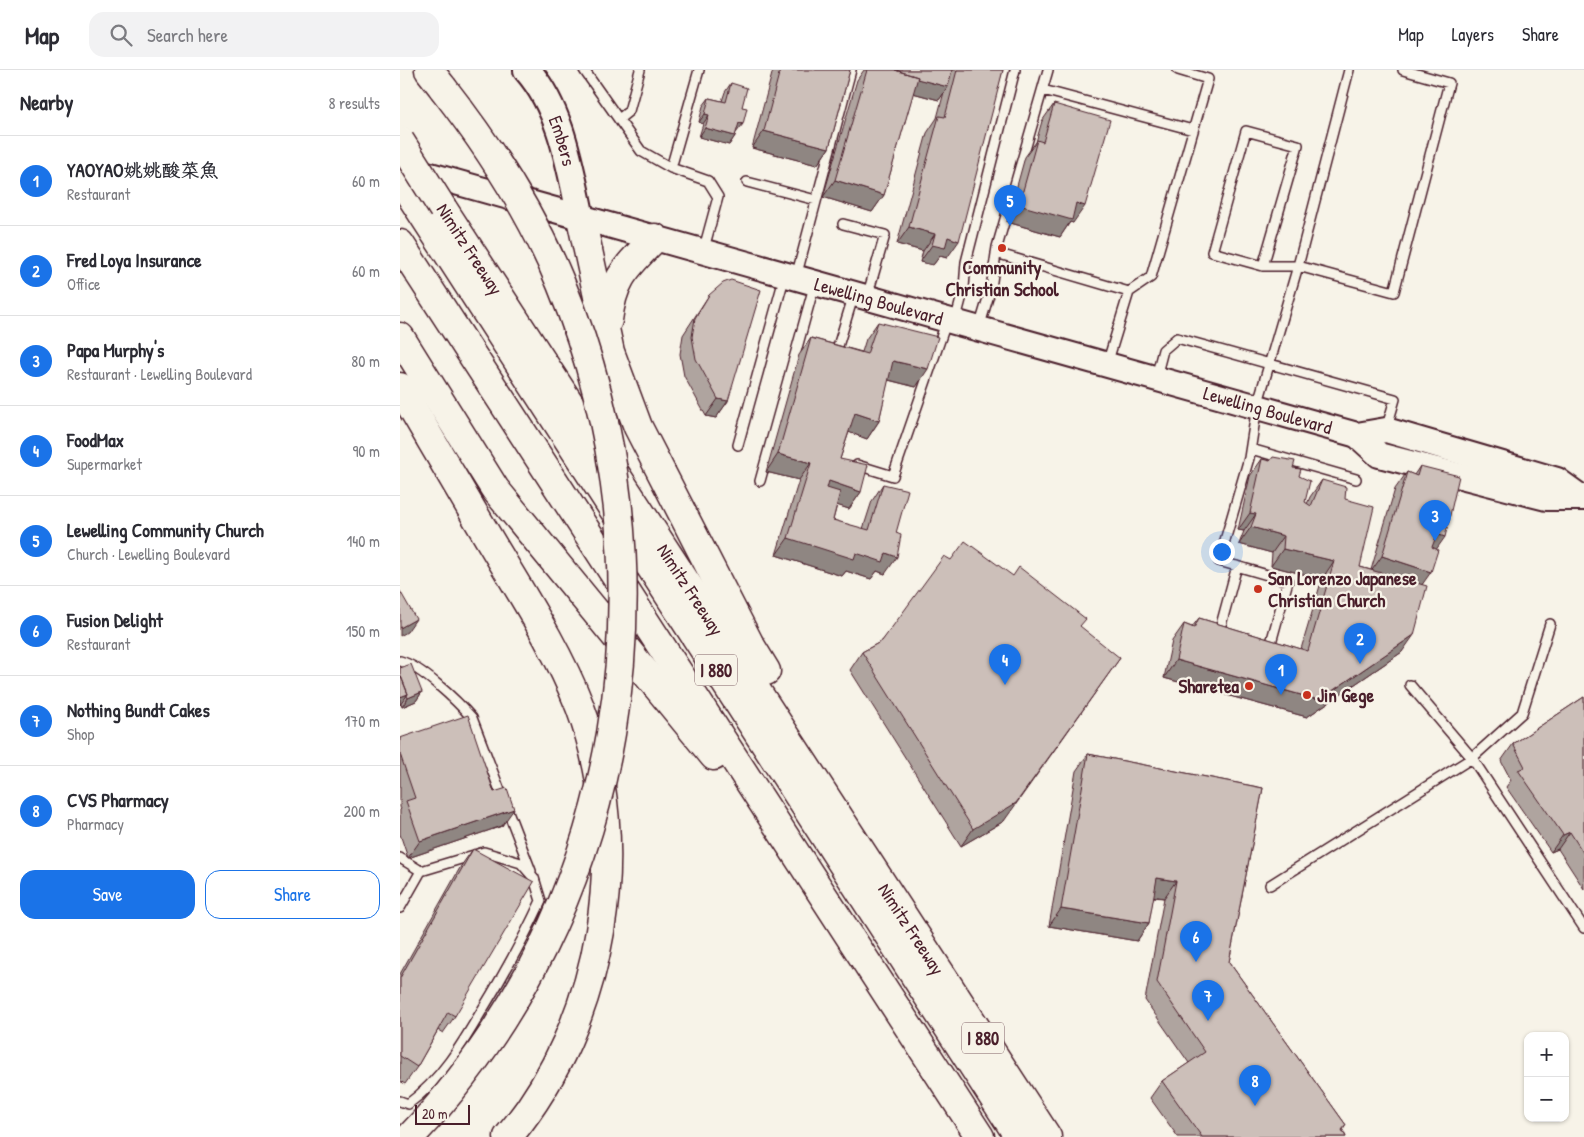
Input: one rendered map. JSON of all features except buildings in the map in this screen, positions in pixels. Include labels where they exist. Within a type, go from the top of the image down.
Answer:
[{"type":"highway","points":[[410,1137],[470,1065],[511,1004],[535,961],[569,886],[594,809],[606,762],[618,690],[623,617],[623,566],[615,478],[601,405],[578,326],[561,283],[527,213],[487,147],[436,79]]},
{"type":"highway","name":"Nimitz Freeway","points":[[400,141],[933,960],[1033,1130]]},
{"type":"highway","name":"I 880","points":[[400,179],[1033,1130]]},
{"type":"highway","points":[[581,218],[607,329],[610,352],[638,426],[744,634],[857,812],[933,960]]},
{"type":"highway","points":[[607,329],[611,296],[623,270],[655,238]]},
{"type":"highway","name":"I 880","points":[[400,244],[980,1137]]},
{"type":"highway","points":[[400,337],[495,489],[648,672],[815,882]]},
{"type":"highway","points":[[400,387],[526,600],[565,671],[580,708],[599,784],[604,822],[606,866],[604,906],[590,976],[575,1020],[560,1055],[540,1093],[508,1137]]},
{"type":"highway","points":[[1033,1130],[1053,1137]]},
{"type":"main road","name":"Embers","points":[[527,70],[546,100],[564,143],[581,218]]},
{"type":"main road","name":"Lewelling Boulevard","points":[[400,167],[1357,434],[1386,430],[1557,480],[1583,498]]},
{"type":"main road","name":"Lewelling Boulevard","points":[[1357,434],[1378,455],[1546,498],[1583,498]]},
{"type":"lane","points":[[584,70],[641,150],[671,168],[708,181],[718,197],[703,252]]},
{"type":"lane","points":[[619,119],[628,111],[640,70]]},
{"type":"lane","points":[[671,168],[698,70]]},
{"type":"lane","points":[[760,481],[816,200],[851,70]]},
{"type":"lane","points":[[847,462],[893,476],[964,288],[966,262],[1016,70]]},
{"type":"lane","points":[[979,328],[991,288],[996,253],[1048,70]]},
{"type":"lane","points":[[1106,364],[1129,292],[1151,277],[1208,78],[1178,70]]},
{"type":"lane","points":[[1268,658],[1288,581],[1219,561],[1251,449],[1257,406],[1298,266],[1349,70]]},
{"type":"lane","points":[[1263,266],[1298,145],[1246,131],[1212,252],[1263,266],[1298,266],[1394,292],[1449,84],[1402,70]]},
{"type":"lane","points":[[1042,90],[1193,130]]},
{"type":"lane","points":[[747,182],[816,200]]},
{"type":"lane","points":[[834,361],[885,235],[843,224]]},
{"type":"lane","points":[[996,253],[1129,292]]},
{"type":"lane","points":[[738,444],[799,278]]},
{"type":"lane","points":[[1155,378],[1163,350],[1177,338],[1395,399],[1386,430]]},
{"type":"lane","points":[[1251,449],[1356,479]]},
{"type":"lane","points":[[1217,640],[1237,566]]},
{"type":"lane","points":[[1270,886],[1472,758],[1522,713],[1550,624]]},
{"type":"lane","points":[[400,661],[407,662],[457,701],[467,720],[534,878],[541,901],[517,952],[456,1054],[425,1092],[408,1104],[400,1101]]},
{"type":"lane","points":[[1410,685],[1472,758],[1584,928]]},
{"type":"lane","points":[[400,908],[422,871],[484,852],[521,863],[534,878]]},
{"type":"lane","points":[[400,858],[422,871]]},
{"type":"place","name":"Lewelling Community Church","points":[[1010,226]]},
{"type":"place","name":"Community Christian School","points":[[1002,248]]},
{"type":"place","name":"Papa Murphy's","points":[[1435,541]]},
{"type":"place","name":"San Lorenzo Japanese Christian Church","points":[[1258,589]]},
{"type":"place","name":"Fred Loya Insurance","points":[[1360,664]]},
{"type":"place","name":"FoodMax","points":[[1005,685]]},
{"type":"place","name":"Sharetea","points":[[1249,686]]},
{"type":"place","name":"YAOYAO姚姚酸菜魚","points":[[1281,695]]},
{"type":"place","name":"Jin Gege","points":[[1307,695]]},
{"type":"place","name":"Fusion Delight","points":[[1196,962]]},
{"type":"place","name":"Nothing Bundt Cakes","points":[[1208,1021]]},
{"type":"place","name":"CVS Pharmacy","points":[[1255,1106]]}]
